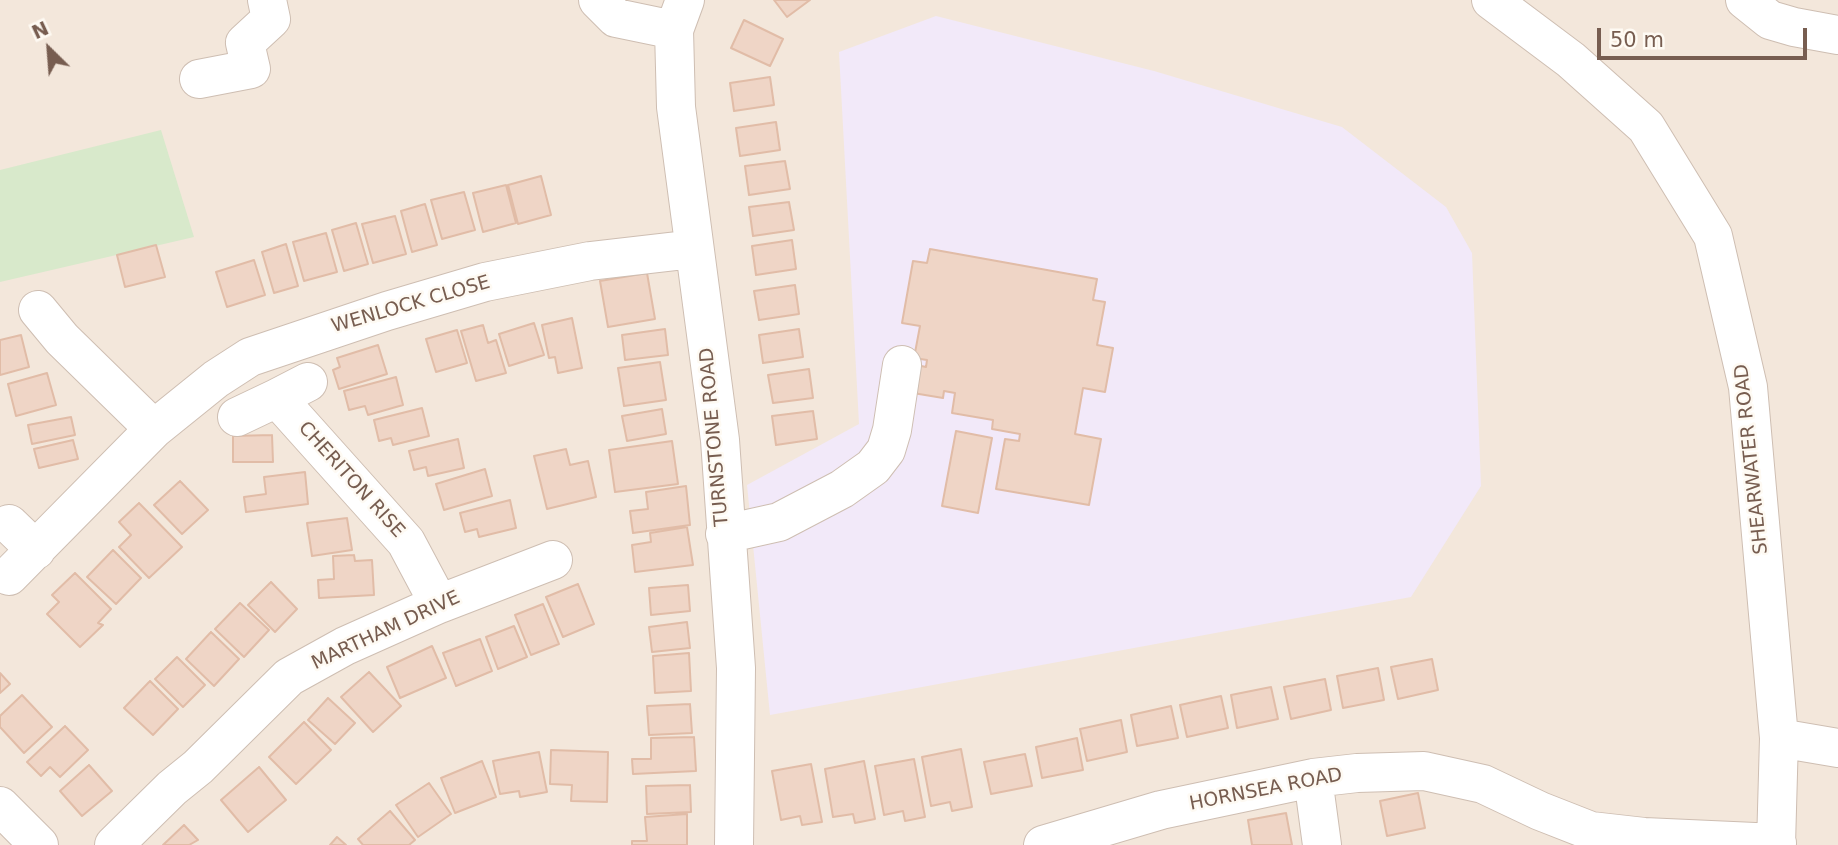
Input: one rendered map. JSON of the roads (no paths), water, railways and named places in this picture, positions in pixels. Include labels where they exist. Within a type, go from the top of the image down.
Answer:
[{"type":"street","points":[[199,79],[251,69],[245,43],[271,19],[267,0]]},
{"type":"street","name":"TURNSTONE ROAD","points":[[598,0],[616,18],[680,15],[676,107],[720,440],[736,668],[734,845]]},
{"type":"street","name":"SHEARWATER ROAD","points":[[1491,0],[1572,60],[1646,127],[1713,236],[1748,387],[1779,738],[1777,844]]},
{"type":"street","points":[[1745,0],[1770,20],[1838,35]]},
{"type":"street","name":"WENLOCK CLOSE","points":[[18,550],[154,429],[216,379],[250,357],[289,342],[485,282],[590,261],[694,249]]},
{"type":"street","points":[[38,310],[73,329],[154,429]]},
{"type":"street","points":[[725,534],[779,522],[842,489],[873,467],[886,450],[892,430],[902,365]]},
{"type":"street","name":"CHERITON RISE","points":[[237,418],[293,390],[406,542],[439,604]]},
{"type":"street","name":"MARTHAM DRIVE","points":[[114,845],[289,677],[345,646],[439,604],[553,559]]},
{"type":"street","points":[[1779,738],[1838,748]]},
{"type":"street","name":"HORNSEA ROAD","points":[[1043,845],[1161,810],[1313,778],[1357,773],[1424,771],[1483,783],[1540,811],[1591,831],[1777,844]]},
{"type":"street","points":[[1313,778],[1322,845]]},
{"type":"street","points":[[0,806],[39,845]]}]
